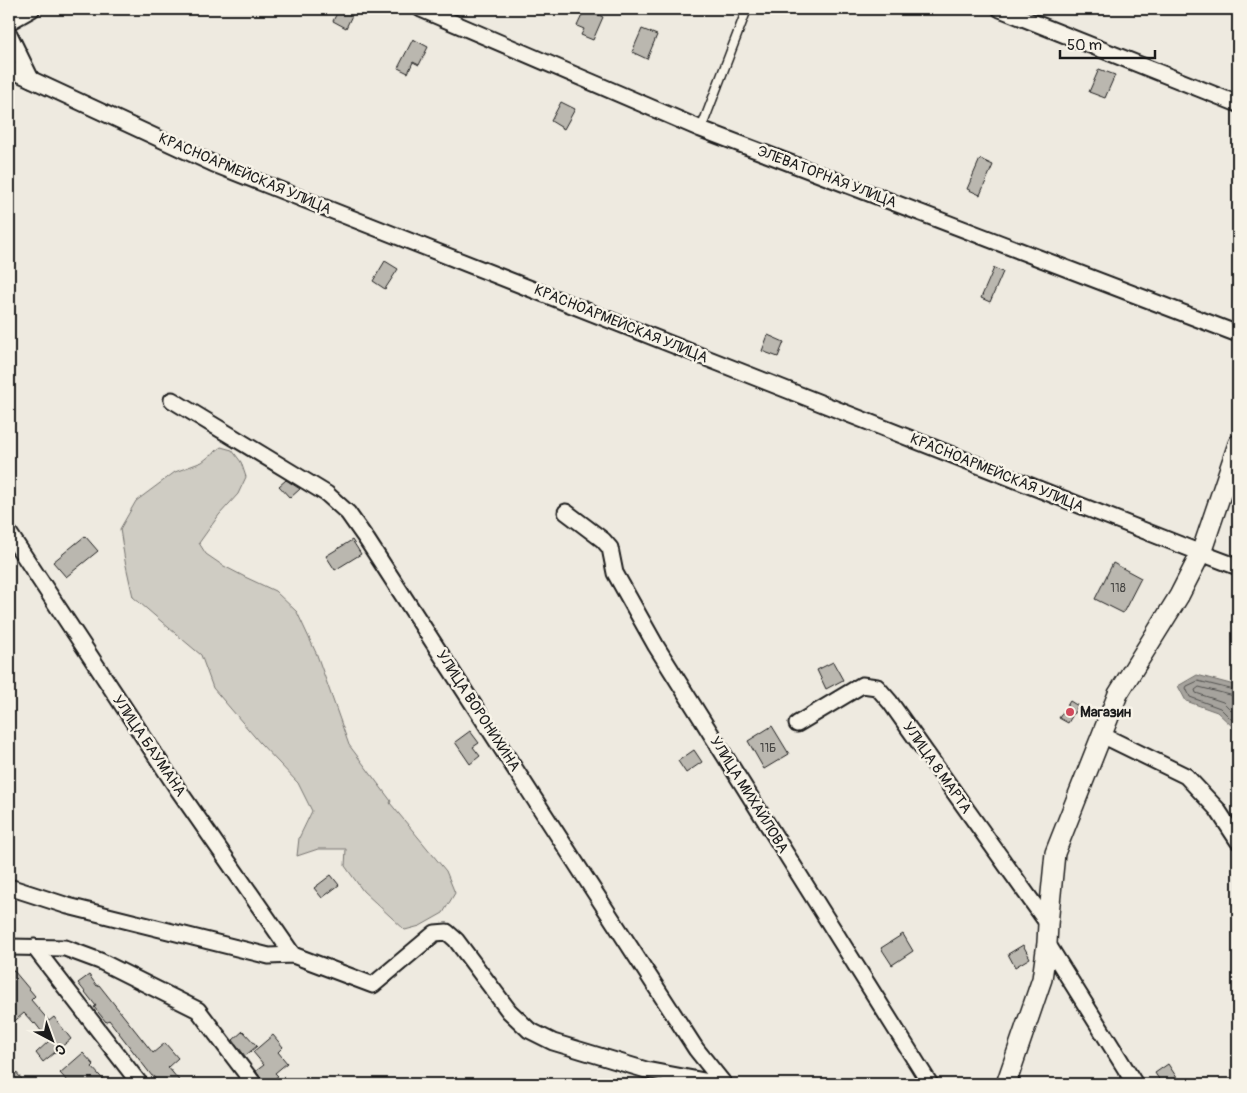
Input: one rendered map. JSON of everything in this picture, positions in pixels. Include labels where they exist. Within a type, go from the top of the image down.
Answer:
[{"type":"street","points":[[9,22],[32,9]]},
{"type":"street","name":"ЭЛЕВАТОРНАЯ УЛИЦА","points":[[422,9],[701,129],[1238,334]]},
{"type":"street","points":[[1000,9],[1238,104]]},
{"type":"street","points":[[9,34],[31,79]]},
{"type":"street","name":"КРАСНОАРМЕЙСКАЯ УЛИЦА","points":[[9,69],[214,164],[1238,566]]},
{"type":"street","name":"УЛИЦА ВОРОНИХИНА","points":[[172,400],[327,494],[348,513],[373,548],[696,1049],[722,1084]]},
{"type":"street","points":[[1006,1084],[1042,979],[1048,943],[1055,853],[1118,694],[1179,596],[1201,553],[1238,444]]},
{"type":"street","name":"УЛИЦА МИХАЙЛОВА","points":[[566,512],[603,540],[610,548],[614,573],[656,646],[930,1084]]},
{"type":"street","name":"УЛИЦА БАУМАНА","points":[[9,534],[179,791],[293,955]]},
{"type":"street","name":"УЛИЦА 8 МАРТА","points":[[797,724],[862,685],[877,687],[890,702],[1048,924]]},
{"type":"street","points":[[1102,735],[1186,776],[1218,810],[1238,841]]},
{"type":"street","points":[[9,886],[68,906],[269,956],[293,955],[373,985],[435,932],[447,932],[456,940],[509,1011],[529,1030],[553,1042],[646,1070],[722,1084]]},
{"type":"street","points":[[1048,943],[1135,1084]]},
{"type":"street","points":[[9,947],[65,948],[100,961],[198,1010],[254,1084]]},
{"type":"street","points":[[34,947],[140,1084]]},
{"type":"lane","points":[[701,129],[747,9]]},
{"type":"shaded area","points":[[221,447],[232,450],[241,462],[246,477],[238,494],[219,515],[199,543],[206,554],[222,565],[275,591],[297,612],[317,655],[349,745],[391,801],[390,803],[446,871],[455,893],[443,913],[420,926],[405,930],[363,891],[345,866],[346,849],[318,849],[297,856],[299,838],[312,811],[298,783],[260,743],[213,688],[201,655],[133,597],[120,529],[136,501],[175,472],[202,462]]},
{"type":"water","points":[[1197,675],[1238,686],[1238,754],[1233,727],[1217,712],[1186,701],[1178,686]]},
{"type":"building","points":[[339,9],[355,9],[346,28],[333,21]]},
{"type":"building","points":[[585,9],[603,17],[593,40],[581,35],[584,29],[577,26]]},
{"type":"building","points":[[642,29],[657,35],[647,59],[632,52]]},
{"type":"building","points":[[413,39],[428,47],[419,65],[413,62],[408,73],[398,68]]},
{"type":"building","points":[[1099,69],[1115,75],[1105,98],[1089,92]]},
{"type":"building","points":[[561,102],[575,109],[564,129],[551,121]]},
{"type":"building","points":[[980,159],[993,165],[980,195],[967,189]]},
{"type":"building","points":[[385,261],[398,269],[385,289],[373,281]]},
{"type":"building","points":[[994,268],[1003,272],[990,302],[981,298]]},
{"type":"building","points":[[768,335],[784,342],[778,357],[762,351]]},
{"type":"building","points":[[286,480],[300,489],[290,498],[279,486]]},
{"type":"building","points":[[85,536],[98,551],[66,577],[53,562]]},
{"type":"building","points":[[352,540],[361,554],[335,570],[326,556]]},
{"type":"building","points":[[1113,563],[1141,578],[1123,613],[1095,599]]},
{"type":"building","points":[[833,662],[843,680],[826,689],[817,670]]},
{"type":"building","points":[[1070,701],[1078,706],[1068,723],[1059,718]]},
{"type":"building","points":[[772,726],[789,754],[764,769],[748,741]]},
{"type":"building","points":[[470,731],[479,743],[473,747],[480,756],[470,764],[455,742]]},
{"type":"building","points":[[694,750],[702,762],[686,773],[678,761]]},
{"type":"building","points":[[331,875],[339,885],[322,898],[314,888]]},
{"type":"building","points":[[903,934],[913,951],[892,965],[881,948]]},
{"type":"building","points":[[1023,945],[1030,958],[1015,967],[1008,954]]},
{"type":"building","points":[[9,965],[35,996],[31,1000],[49,1021],[54,1017],[71,1039],[43,1062],[36,1053],[49,1041],[35,1023],[24,1013],[9,1026]]},
{"type":"building","points":[[89,975],[153,1053],[165,1043],[178,1058],[168,1067],[182,1084],[160,1084],[152,1076],[109,1020],[106,1022],[94,1007],[96,1006],[78,983]]},
{"type":"building","points":[[243,1031],[257,1046],[245,1056],[233,1040]]},
{"type":"building","points":[[273,1035],[283,1047],[278,1052],[287,1063],[275,1073],[278,1076],[268,1084],[264,1084],[256,1071],[264,1065],[253,1052]]},
{"type":"building","points":[[83,1053],[107,1084],[70,1084],[60,1073]]},
{"type":"building","points":[[1168,1064],[1181,1084],[1162,1084],[1155,1073]]},
{"type":"building","points":[[15,1071],[26,1084],[9,1084],[9,1077]]},
{"type":"place","name":"Магазин","points":[[1070,712]]}]
